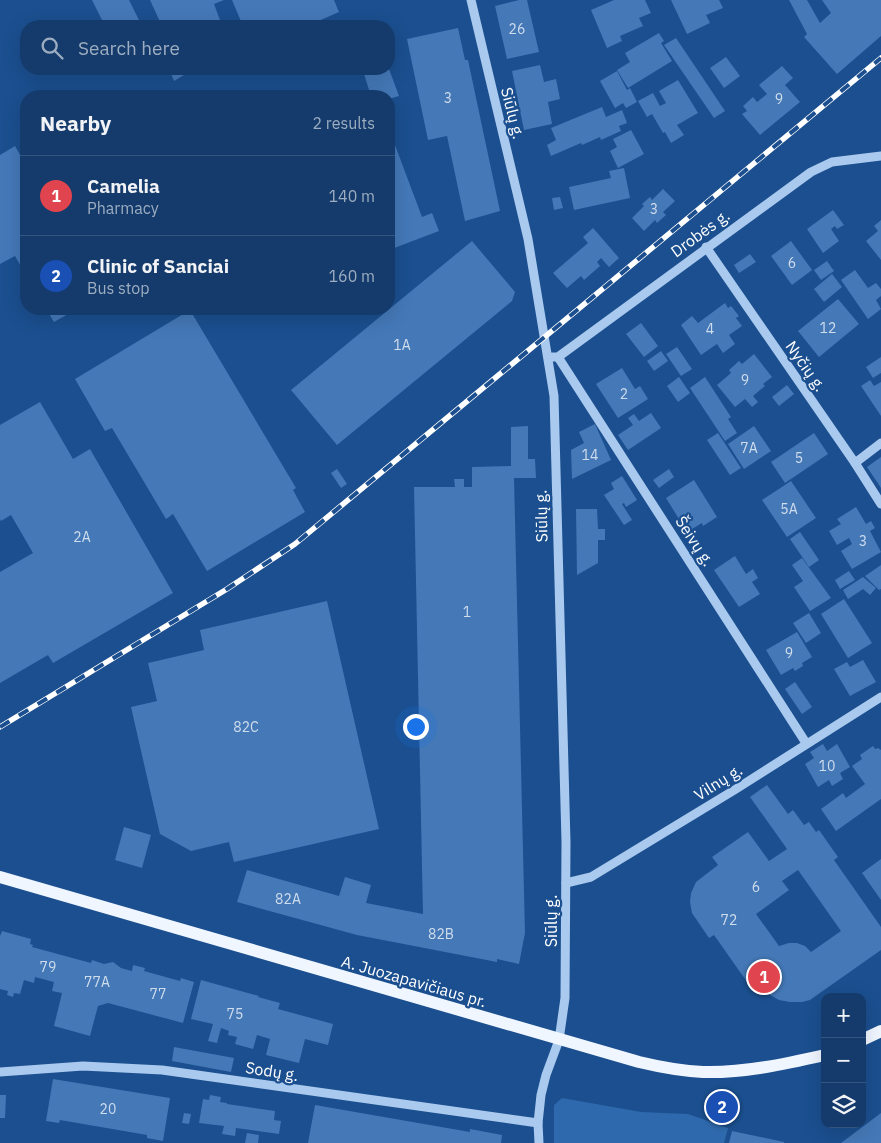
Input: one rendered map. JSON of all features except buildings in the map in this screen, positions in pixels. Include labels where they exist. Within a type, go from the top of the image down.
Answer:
[{"type":"main road","name":"A. Juozapavičiaus pr.","points":[[0,877],[559,1040],[670,1069],[704,1072],[745,1070],[821,1056]]},
{"type":"main road","points":[[866,1038],[881,1031]]},
{"type":"street","name":"Siūlų g.","points":[[471,0],[528,239],[553,357],[566,883],[566,998],[559,1040],[541,1095],[538,1123],[539,1143]]},
{"type":"street","name":"Drobės g.","points":[[553,357],[811,172],[832,162],[881,156]]},
{"type":"street","name":"Nyčių g.","points":[[706,247],[855,463],[881,504]]},
{"type":"street","name":"Šeivų g.","points":[[553,357],[806,743]]},
{"type":"street","points":[[855,463],[881,443]]},
{"type":"street","name":"Vilnų g.","points":[[566,883],[591,877],[736,789],[881,697]]},
{"type":"street","name":"Sodų g.","points":[[0,1072],[83,1066],[162,1070],[538,1123]]},
{"type":"shaded area","points":[[562,1098],[641,1112],[688,1114],[728,1128],[724,1143],[554,1143],[554,1105]]},
{"type":"railway","points":[[0,727],[227,589],[295,544],[881,58]]},
{"type":"place","name":"Camelia","points":[[764,977]]},
{"type":"place","name":"Clinic of Sanciai","points":[[722,1107]]}]
